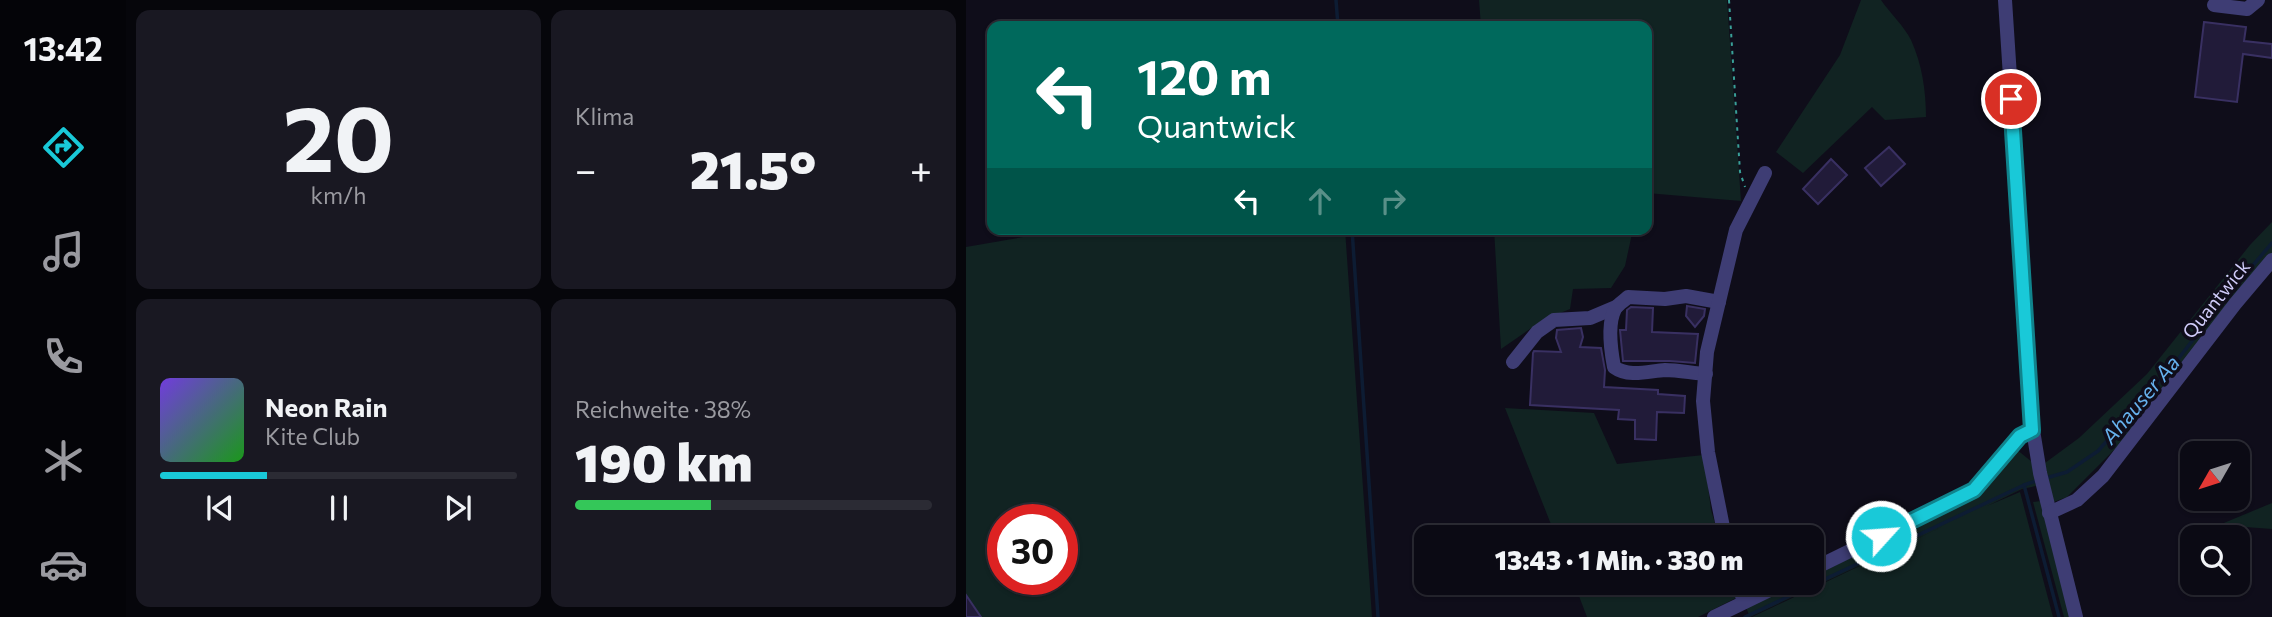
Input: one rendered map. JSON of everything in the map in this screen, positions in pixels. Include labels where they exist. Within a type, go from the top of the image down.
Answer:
[{"type":"street","points":[[2005,0],[2032,430],[2049,513],[2076,617]]},
{"type":"street","points":[[2214,5],[2247,9],[2258,0]]},
{"type":"street","points":[[1723,525],[1708,452],[1703,401],[1707,352],[1736,230],[1765,173]]},
{"type":"street","name":"Quantwick","points":[[2049,513],[2077,500],[2103,476],[2272,260]]},
{"type":"street","points":[[1513,362],[1537,332],[1554,320],[1590,317],[1616,307],[1628,297],[1665,299],[1686,296],[1719,302]]},
{"type":"street","points":[[1616,307],[1611,320],[1614,367],[1620,372],[1651,373],[1662,370],[1706,374]]},
{"type":"street","points":[[1824,564],[1974,490],[2020,436],[2032,430]]},
{"type":"street","points":[[1714,617],[1738,610],[1764,595]]},
{"type":"path","points":[[1729,0],[1740,172],[1747,192],[1753,195]]},
{"type":"shaded area","points":[[1479,0],[1727,0],[1741,201],[1652,193],[1652,21],[1481,21]]},
{"type":"shaded area","points":[[1861,0],[1881,0],[1911,40],[1923,78],[1926,117],[1885,120],[1872,107],[1803,173],[1776,152],[1840,55]]},
{"type":"shaded area","points":[[2272,222],[2272,253],[2229,302],[2118,446],[2067,497],[2051,503],[2045,463],[2079,438],[2147,374],[2250,245]]},
{"type":"shaded area","points":[[1035,235],[1345,235],[1372,617],[966,617],[966,247]]},
{"type":"shaded area","points":[[1494,235],[1632,235],[1625,266],[1611,288],[1573,289],[1570,309],[1543,320],[1501,349]]},
{"type":"shaded area","points":[[1505,408],[1594,413],[1617,464],[1704,455],[1715,525],[1551,525]]},
{"type":"shaded area","points":[[2016,449],[2032,462],[2036,486],[2022,489],[1987,506],[2020,492],[2053,617],[1752,617],[1798,595],[1824,595],[1824,583],[1946,525],[1824,582],[1824,566],[1976,492]]},
{"type":"shaded area","points":[[2041,501],[2071,617],[2064,617],[2033,502]]},
{"type":"shaded area","points":[[2272,503],[2272,529],[2250,527],[2250,525],[2219,525]]},
{"type":"shaded area","points":[[1579,595],[1735,595],[1736,598],[1698,617],[1587,617]]},
{"type":"shaded area","points":[[1765,595],[1797,595],[1750,617],[1745,605]]},
{"type":"building","points":[[2204,22],[2246,27],[2244,41],[2272,44],[2272,58],[2243,54],[2237,102],[2195,97]]},
{"type":"building","points":[[1889,147],[1905,164],[1881,186],[1865,168]]},
{"type":"building","points":[[1831,159],[1847,175],[1818,204],[1803,189]]},
{"type":"building","points":[[1687,306],[1705,309],[1704,316],[1695,327],[1686,316]]},
{"type":"building","points":[[1631,307],[1653,308],[1652,332],[1698,334],[1695,363],[1623,361],[1620,330],[1626,330],[1627,310]]},
{"type":"building","points":[[1581,328],[1583,337],[1580,347],[1601,348],[1605,370],[1604,387],[1658,390],[1658,394],[1685,396],[1684,413],[1657,412],[1656,440],[1635,439],[1635,420],[1618,419],[1619,410],[1530,405],[1534,351],[1561,352],[1556,338],[1557,330]]},
{"type":"building","points":[[966,595],[981,617],[966,617]]},
{"type":"waterway","points":[[1336,0],[1338,21]]},
{"type":"waterway","points":[[1352,235],[1378,617]]},
{"type":"waterway","name":"Ahauser Aa","points":[[2046,478],[2067,472],[2098,451],[2175,363],[2272,243]]},
{"type":"waterway","name":"Ahauser Aa","points":[[1745,617],[2039,480]]},
{"type":"waterway","points":[[2024,485],[2059,617]]},
{"type":"route","points":[[1881,536],[1974,490],[2020,436],[2032,430],[2011,99]]}]
